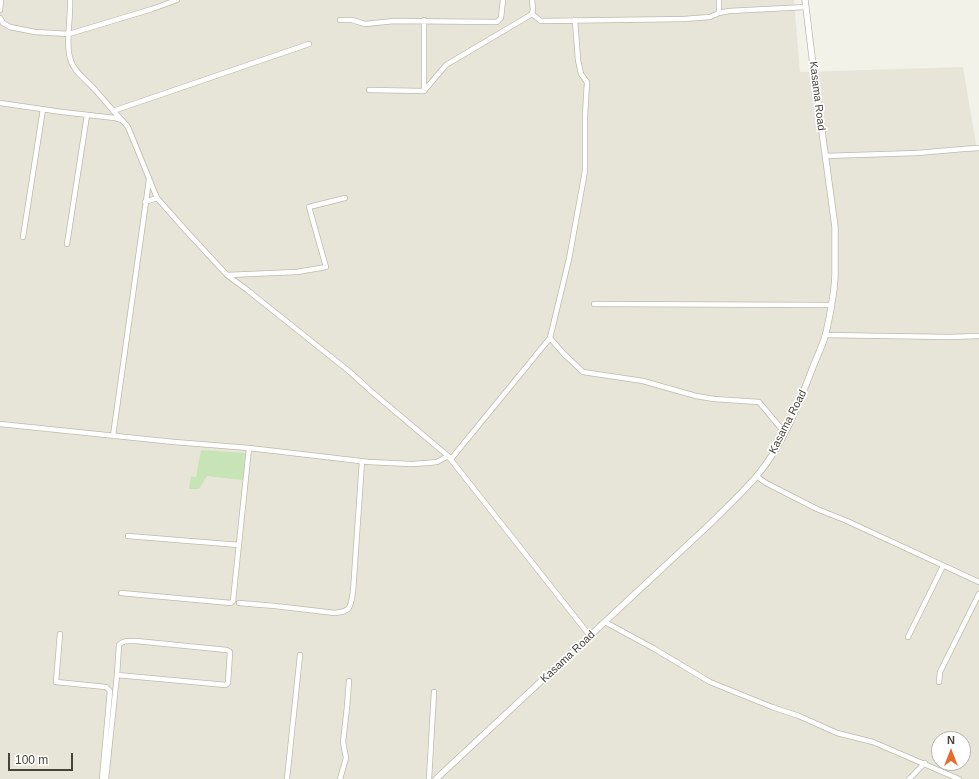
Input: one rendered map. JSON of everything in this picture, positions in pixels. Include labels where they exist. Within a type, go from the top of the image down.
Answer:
[{"type":"street","points":[[0,10],[1,0]]},
{"type":"street","points":[[70,0],[71,14],[69,56],[71,63],[128,127],[148,180],[157,198],[227,275],[350,372],[449,457],[590,636]]},
{"type":"street","points":[[0,18],[3,23],[10,27],[35,32],[69,34],[152,9],[169,1],[177,0]]},
{"type":"street","points":[[340,20],[352,20],[365,24],[424,20],[497,22],[501,18],[503,0]]},
{"type":"street","points":[[532,0],[532,14]]},
{"type":"street","points":[[719,0],[719,13]]},
{"type":"street","name":"Kasama Road","points":[[436,779],[711,523],[756,476],[766,463],[785,433],[799,405],[825,335],[831,305],[834,277],[835,228],[805,0]]},
{"type":"street","points":[[532,14],[541,21],[684,19],[710,17],[719,13],[730,11],[806,7]]},
{"type":"street","points":[[424,91],[446,65],[532,14]]},
{"type":"street","points":[[424,20],[424,91]]},
{"type":"street","points":[[0,424],[249,448],[362,461],[427,464],[449,457],[550,338],[568,259],[585,171],[585,116],[587,82],[581,74],[578,60],[575,20]]},
{"type":"street","points":[[0,27],[5,24]]},
{"type":"street","points":[[113,111],[309,44]]},
{"type":"street","points":[[369,90],[424,91]]},
{"type":"street","points":[[0,102],[122,120]]},
{"type":"street","points":[[23,237],[43,109]]},
{"type":"street","points":[[66,244],[87,115]]},
{"type":"street","points":[[825,156],[917,153],[979,148]]},
{"type":"street","points":[[113,436],[148,180]]},
{"type":"street","points":[[145,202],[157,198]]},
{"type":"street","points":[[227,275],[297,272],[326,267],[309,208],[345,198]]},
{"type":"street","points":[[594,304],[831,305]]},
{"type":"street","points":[[825,335],[948,337],[979,336]]},
{"type":"street","points":[[550,338],[583,372],[643,381],[696,396],[714,399],[759,402],[785,433]]},
{"type":"street","points":[[121,593],[230,603],[233,601],[249,448]]},
{"type":"street","points":[[239,604],[275,606],[335,613],[345,612],[350,607],[353,592],[362,461]]},
{"type":"street","points":[[756,476],[766,483],[817,509],[979,582]]},
{"type":"street","points":[[128,536],[239,545]]},
{"type":"street","points":[[908,636],[943,566]]},
{"type":"street","points":[[939,682],[940,672],[979,594]]},
{"type":"street","points":[[604,622],[710,682],[772,707],[799,716],[837,733],[873,742],[959,779]]},
{"type":"street","points":[[60,634],[56,682],[106,687],[110,691],[102,779]]},
{"type":"street","points":[[106,779],[119,646],[123,642],[127,641],[227,650],[230,652],[228,683],[226,685],[117,675]]},
{"type":"street","points":[[287,779],[300,655]]},
{"type":"street","points":[[340,779],[346,758],[343,742],[348,707],[349,681]]},
{"type":"street","points":[[429,779],[434,692]]},
{"type":"street","points":[[909,779],[925,764]]},
{"type":"shaded area","points":[[0,0],[794,0],[800,72],[963,67],[977,150],[979,151],[979,779],[0,779]]},
{"type":"green space","points":[[201,450],[245,453],[243,480],[207,476],[199,489],[189,489],[191,476],[196,477]]}]
